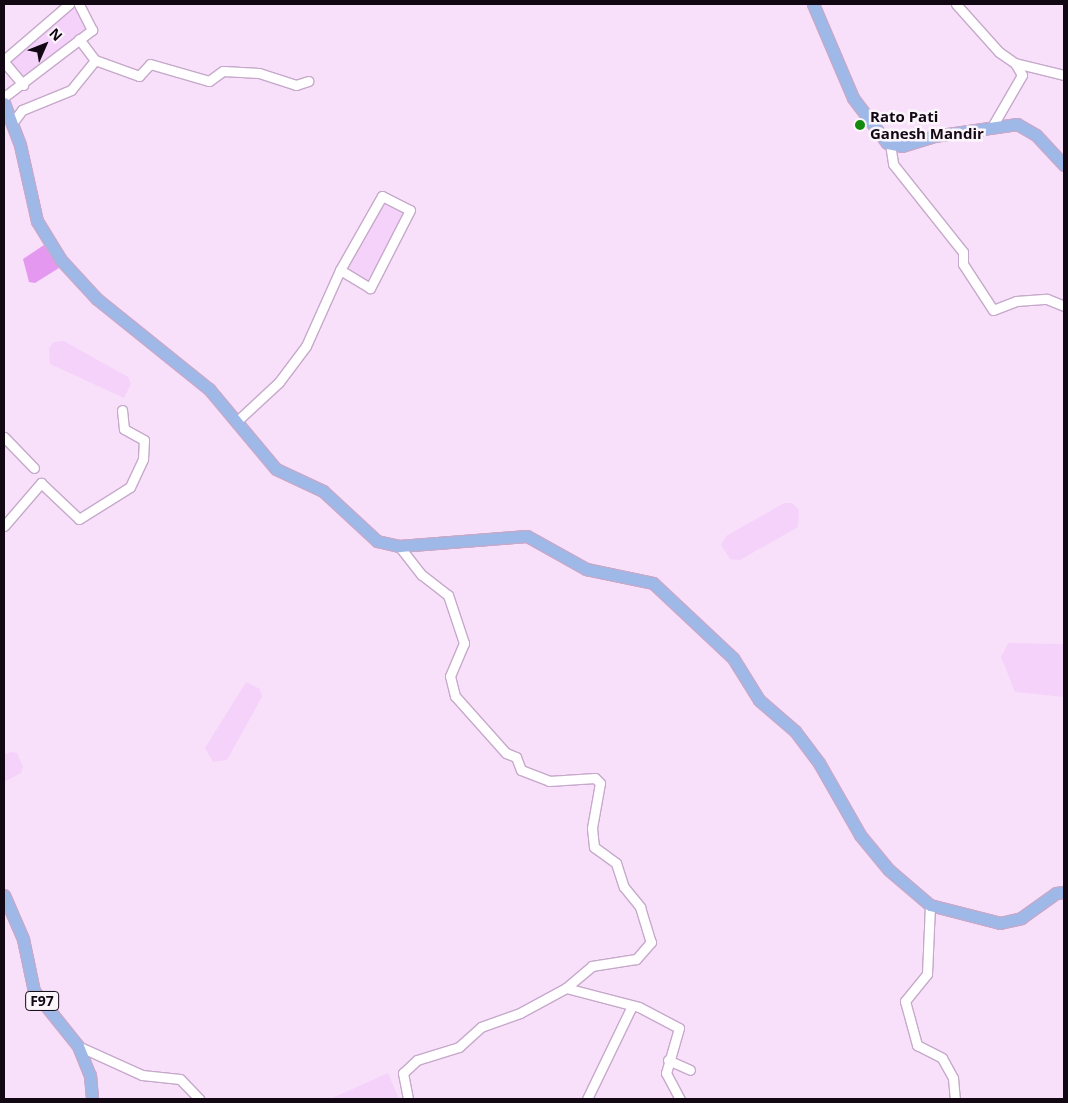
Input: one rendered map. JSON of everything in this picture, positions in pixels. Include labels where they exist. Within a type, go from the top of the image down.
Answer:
[{"type":"main road","points":[[813,4],[853,98],[890,144],[902,146],[993,126],[1022,125],[1064,165]]},
{"type":"main road","points":[[4,103],[13,122],[37,221],[62,260],[96,300],[210,389],[276,468],[323,490],[377,541],[399,546],[527,536],[586,569],[653,583],[733,658],[759,700],[795,731],[819,763],[860,836],[890,870],[930,904],[1000,923],[1021,918],[1056,893],[1064,892]]},
{"type":"main road","name":"F97","points":[[4,896],[23,939],[34,991],[78,1046],[90,1075],[92,1099]]},
{"type":"street","points":[[23,86],[4,61],[69,4]]},
{"type":"street","points":[[4,97],[23,86],[92,30],[79,4]]},
{"type":"street","points":[[956,4],[999,52],[1016,62],[1064,75]]},
{"type":"street","points":[[79,39],[95,60],[139,76],[150,64],[209,81],[223,71],[259,73],[296,85],[308,81]]},
{"type":"street","points":[[13,122],[22,110],[72,90],[95,60]]},
{"type":"street","points":[[993,126],[1022,75],[1016,62]]},
{"type":"street","points":[[890,144],[893,164],[963,252],[964,264],[993,310],[1016,301],[1047,299],[1064,306]]},
{"type":"street","points":[[236,422],[279,382],[306,346],[340,270],[382,196],[410,210],[370,288],[340,270]]},
{"type":"street","points":[[4,526],[41,483],[79,520],[130,486],[143,459],[144,440],[124,428],[122,410]]},
{"type":"street","points":[[4,437],[34,468]]},
{"type":"street","points":[[399,546],[422,575],[448,595],[464,643],[450,676],[455,696],[506,752],[516,757],[521,770],[549,780],[595,778],[600,783],[592,828],[594,847],[616,864],[624,887],[640,907],[651,942],[636,959],[592,966],[566,988],[506,1021],[481,1027],[458,1046],[417,1060],[402,1073],[408,1099]]},
{"type":"street","points":[[930,904],[926,974],[905,1001],[917,1045],[942,1058],[953,1078],[955,1099]]},
{"type":"street","points":[[566,988],[593,992],[631,1008],[639,1007],[679,1028],[668,1060],[666,1073],[680,1099]]},
{"type":"street","points":[[587,1099],[631,1008]]},
{"type":"street","points":[[78,1046],[142,1075],[180,1079],[199,1099]]},
{"type":"street","points":[[668,1060],[690,1070]]},
{"type":"shaded area","points":[[72,5],[90,27],[24,80],[6,58]]},
{"type":"shaded area","points":[[386,200],[407,212],[366,282],[346,270]]},
{"type":"shaded area","points":[[44,245],[59,268],[35,283],[29,282],[23,259]]},
{"type":"shaded area","points":[[64,341],[128,377],[131,384],[124,398],[50,364],[49,348],[54,342]]},
{"type":"shaded area","points":[[784,503],[792,503],[799,510],[798,527],[740,560],[730,559],[721,545],[726,536]]},
{"type":"shaded area","points":[[1008,643],[1064,644],[1064,697],[1015,692],[1001,657]]},
{"type":"shaded area","points":[[246,682],[260,689],[262,697],[227,760],[213,762],[205,748]]},
{"type":"shaded area","points":[[10,752],[17,753],[23,767],[21,773],[4,782],[4,755]]},
{"type":"shaded area","points":[[388,1073],[399,1099],[330,1099]]},
{"type":"place","name":"Rato Pati Ganesh Mandir","points":[[860,125]]}]
